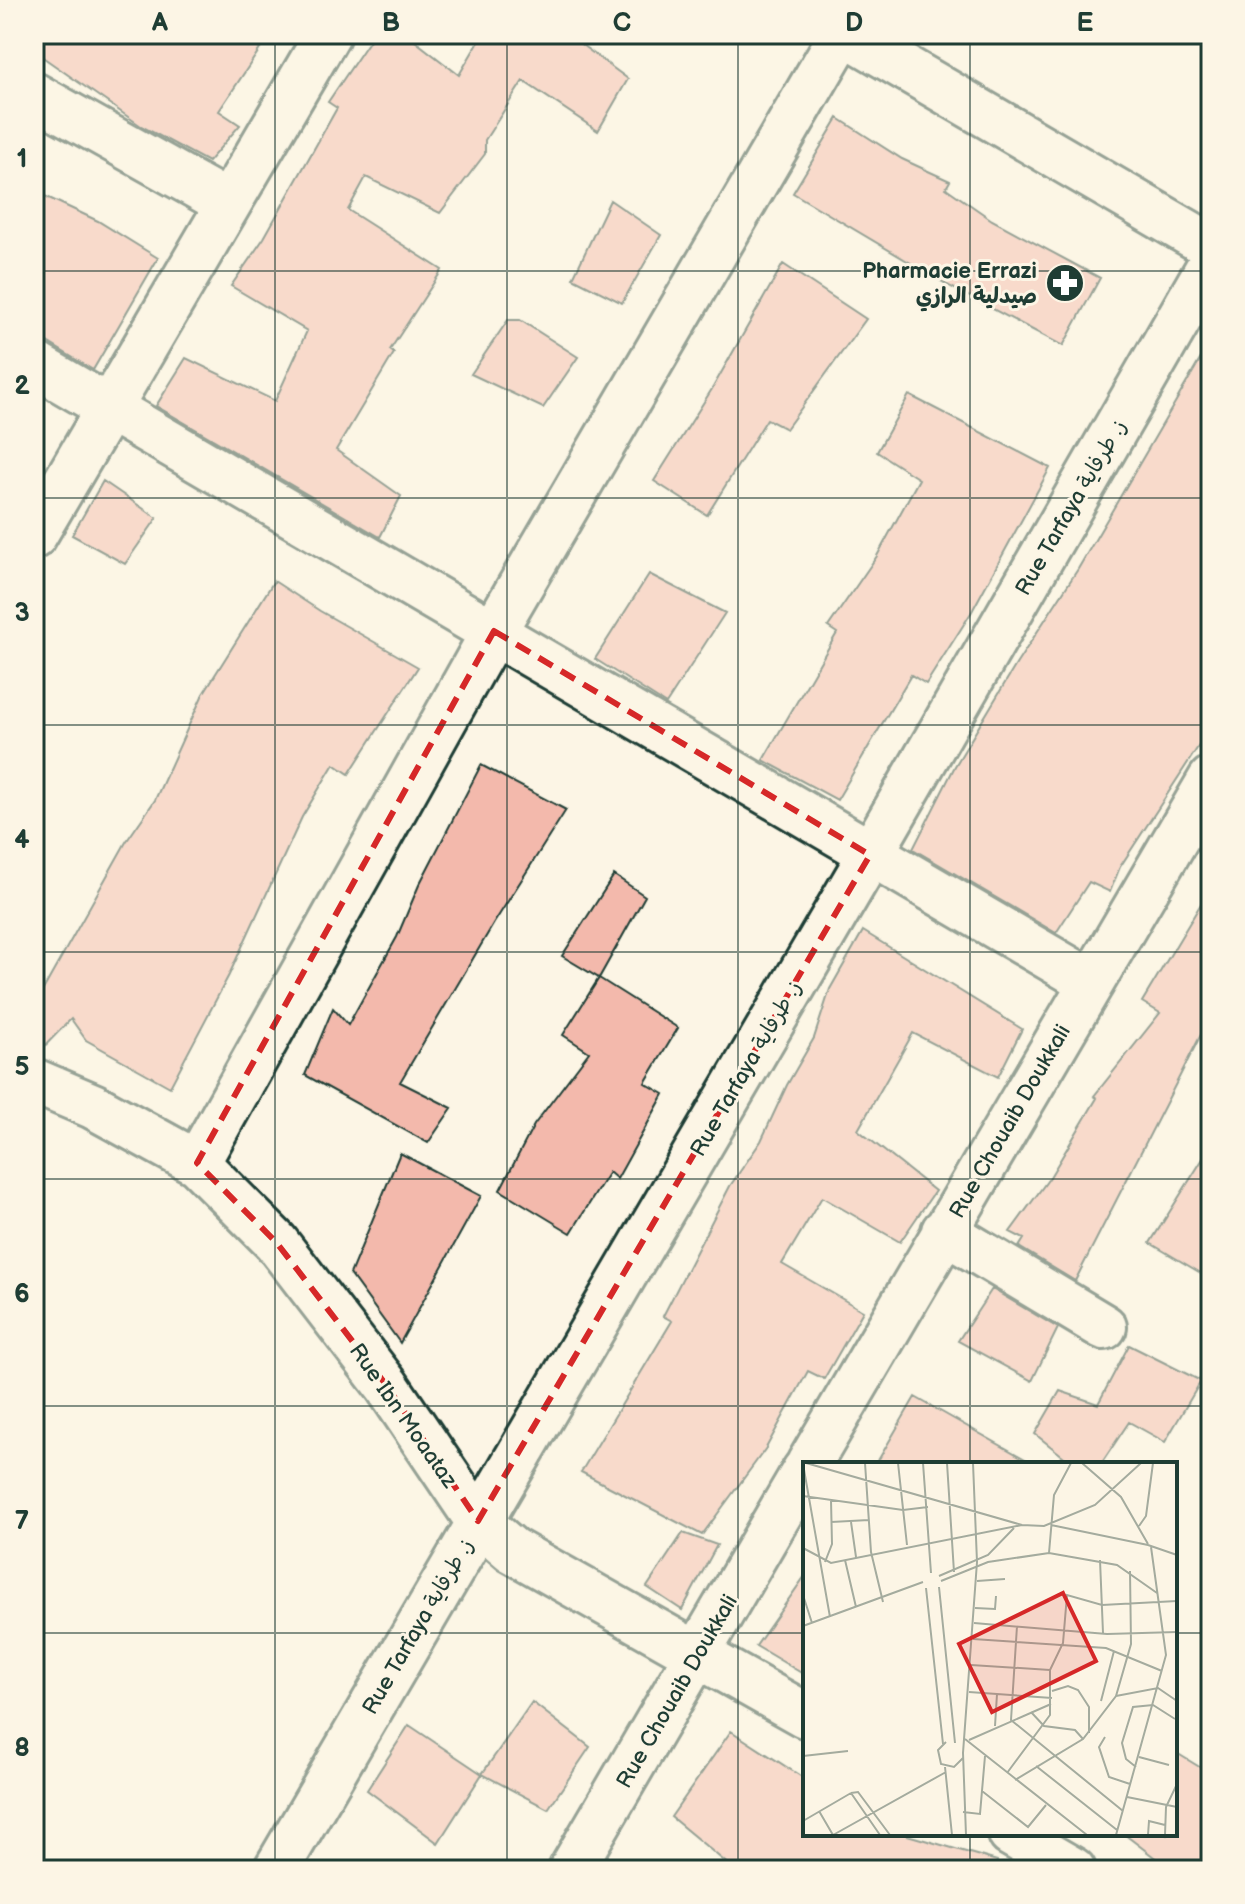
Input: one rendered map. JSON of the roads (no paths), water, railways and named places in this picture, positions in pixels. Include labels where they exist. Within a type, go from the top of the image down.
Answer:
[{"type":"street","points":[[34,536],[328,34]]},
{"type":"street","points":[[197,1163],[494,631],[844,34],[1211,246]]},
{"type":"street","points":[[34,95],[227,203]]},
{"type":"street","name":"Rue Tarfaya ز. طرفاية","points":[[276,1870],[870,855],[1211,263]]},
{"type":"street","points":[[34,364],[1091,982]]},
{"type":"street","name":"Rue Chouaib Doukkali","points":[[814,1462],[944,1231],[1211,779]]},
{"type":"street","name":"Rue Ibn Moaataz","points":[[34,1081],[93,1106],[197,1163],[276,1242],[387,1386],[478,1521],[512,1550],[803,1714]]},
{"type":"street","points":[[944,1231],[1104,1327]]},
{"type":"street","name":"Rue Chouaib Doukkali","points":[[571,1870],[698,1652],[803,1482]]},
{"type":"street","points":[[1014,1836],[1073,1870]]},
{"type":"place","name":"Pharmacie Errazi صيدلية الرازي","points":[[1065,283]]}]
